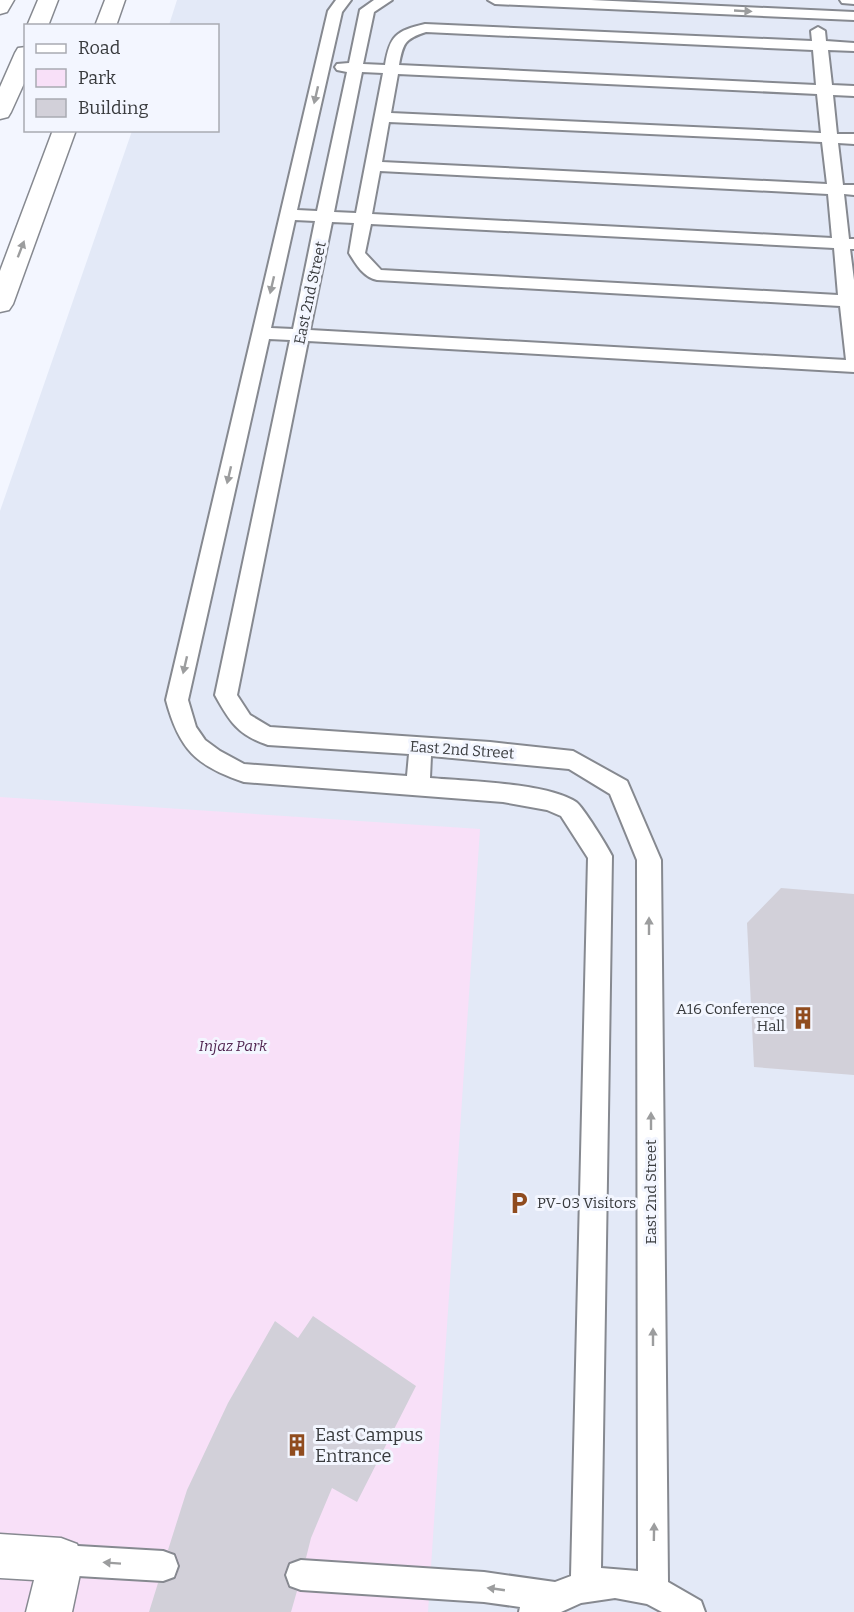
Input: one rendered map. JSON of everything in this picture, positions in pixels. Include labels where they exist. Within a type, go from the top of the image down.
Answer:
[{"type":"main road","points":[[0,8],[4,0]]},
{"type":"main road","points":[[39,24],[48,0]]},
{"type":"main road","points":[[0,112],[24,58]]},
{"type":"main road","points":[[0,304],[64,132]]},
{"type":"main road","points":[[0,1556],[61,1560],[50,1612]]},
{"type":"lane","points":[[344,0],[335,11],[177,700],[186,732],[226,767],[243,773],[503,793],[548,801],[569,809],[600,856],[586,1585]]},
{"type":"lane","name":"East 2nd Street","points":[[385,0],[368,10],[226,695],[239,718],[249,729],[268,736],[573,760],[619,788],[649,860],[653,1591]]},
{"type":"lane","points":[[495,0],[854,16]]},
{"type":"lane","points":[[847,0],[854,0]]},
{"type":"lane","points":[[816,15],[835,189],[848,244],[854,358]]},
{"type":"lane","points":[[851,301],[377,275],[365,265],[357,253],[396,43],[408,33],[425,28],[854,47]]},
{"type":"lane","points":[[322,66],[854,91]]},
{"type":"lane","points":[[382,117],[854,139]]},
{"type":"lane","points":[[373,166],[854,190]]},
{"type":"lane","points":[[288,215],[848,244]]},
{"type":"lane","points":[[261,333],[854,366]]},
{"type":"lane","points":[[418,787],[420,747]]},
{"type":"lane","points":[[61,1560],[163,1566]]},
{"type":"lane","points":[[301,1575],[484,1587],[544,1604],[586,1585],[620,1582],[653,1591],[690,1612]]},
{"type":"shaded area","points":[[177,0],[854,0],[854,1612],[0,1612],[0,511],[132,132],[219,132],[219,24],[169,24]]},
{"type":"green space","name":"Injaz Park","points":[[0,797],[480,829],[428,1612],[0,1612]]},
{"type":"building","name":"A16 Conference Hall","points":[[781,888],[854,894],[854,1075],[754,1067],[747,923]]},
{"type":"building","name":"East Campus Entrance","points":[[313,1316],[416,1386],[357,1502],[332,1488],[311,1538],[306,1558],[289,1562],[284,1574],[288,1587],[297,1591],[291,1612],[149,1612],[158,1583],[176,1578],[180,1565],[176,1554],[168,1550],[187,1490],[228,1403],[275,1321],[298,1338]]},
{"type":"place","name":"A16 Conference Hall","points":[[803,1018]]},
{"type":"place","name":"PV-03 Visitors","points":[[519,1203]]},
{"type":"place","name":"East Campus Entrance","points":[[297,1445]]}]
